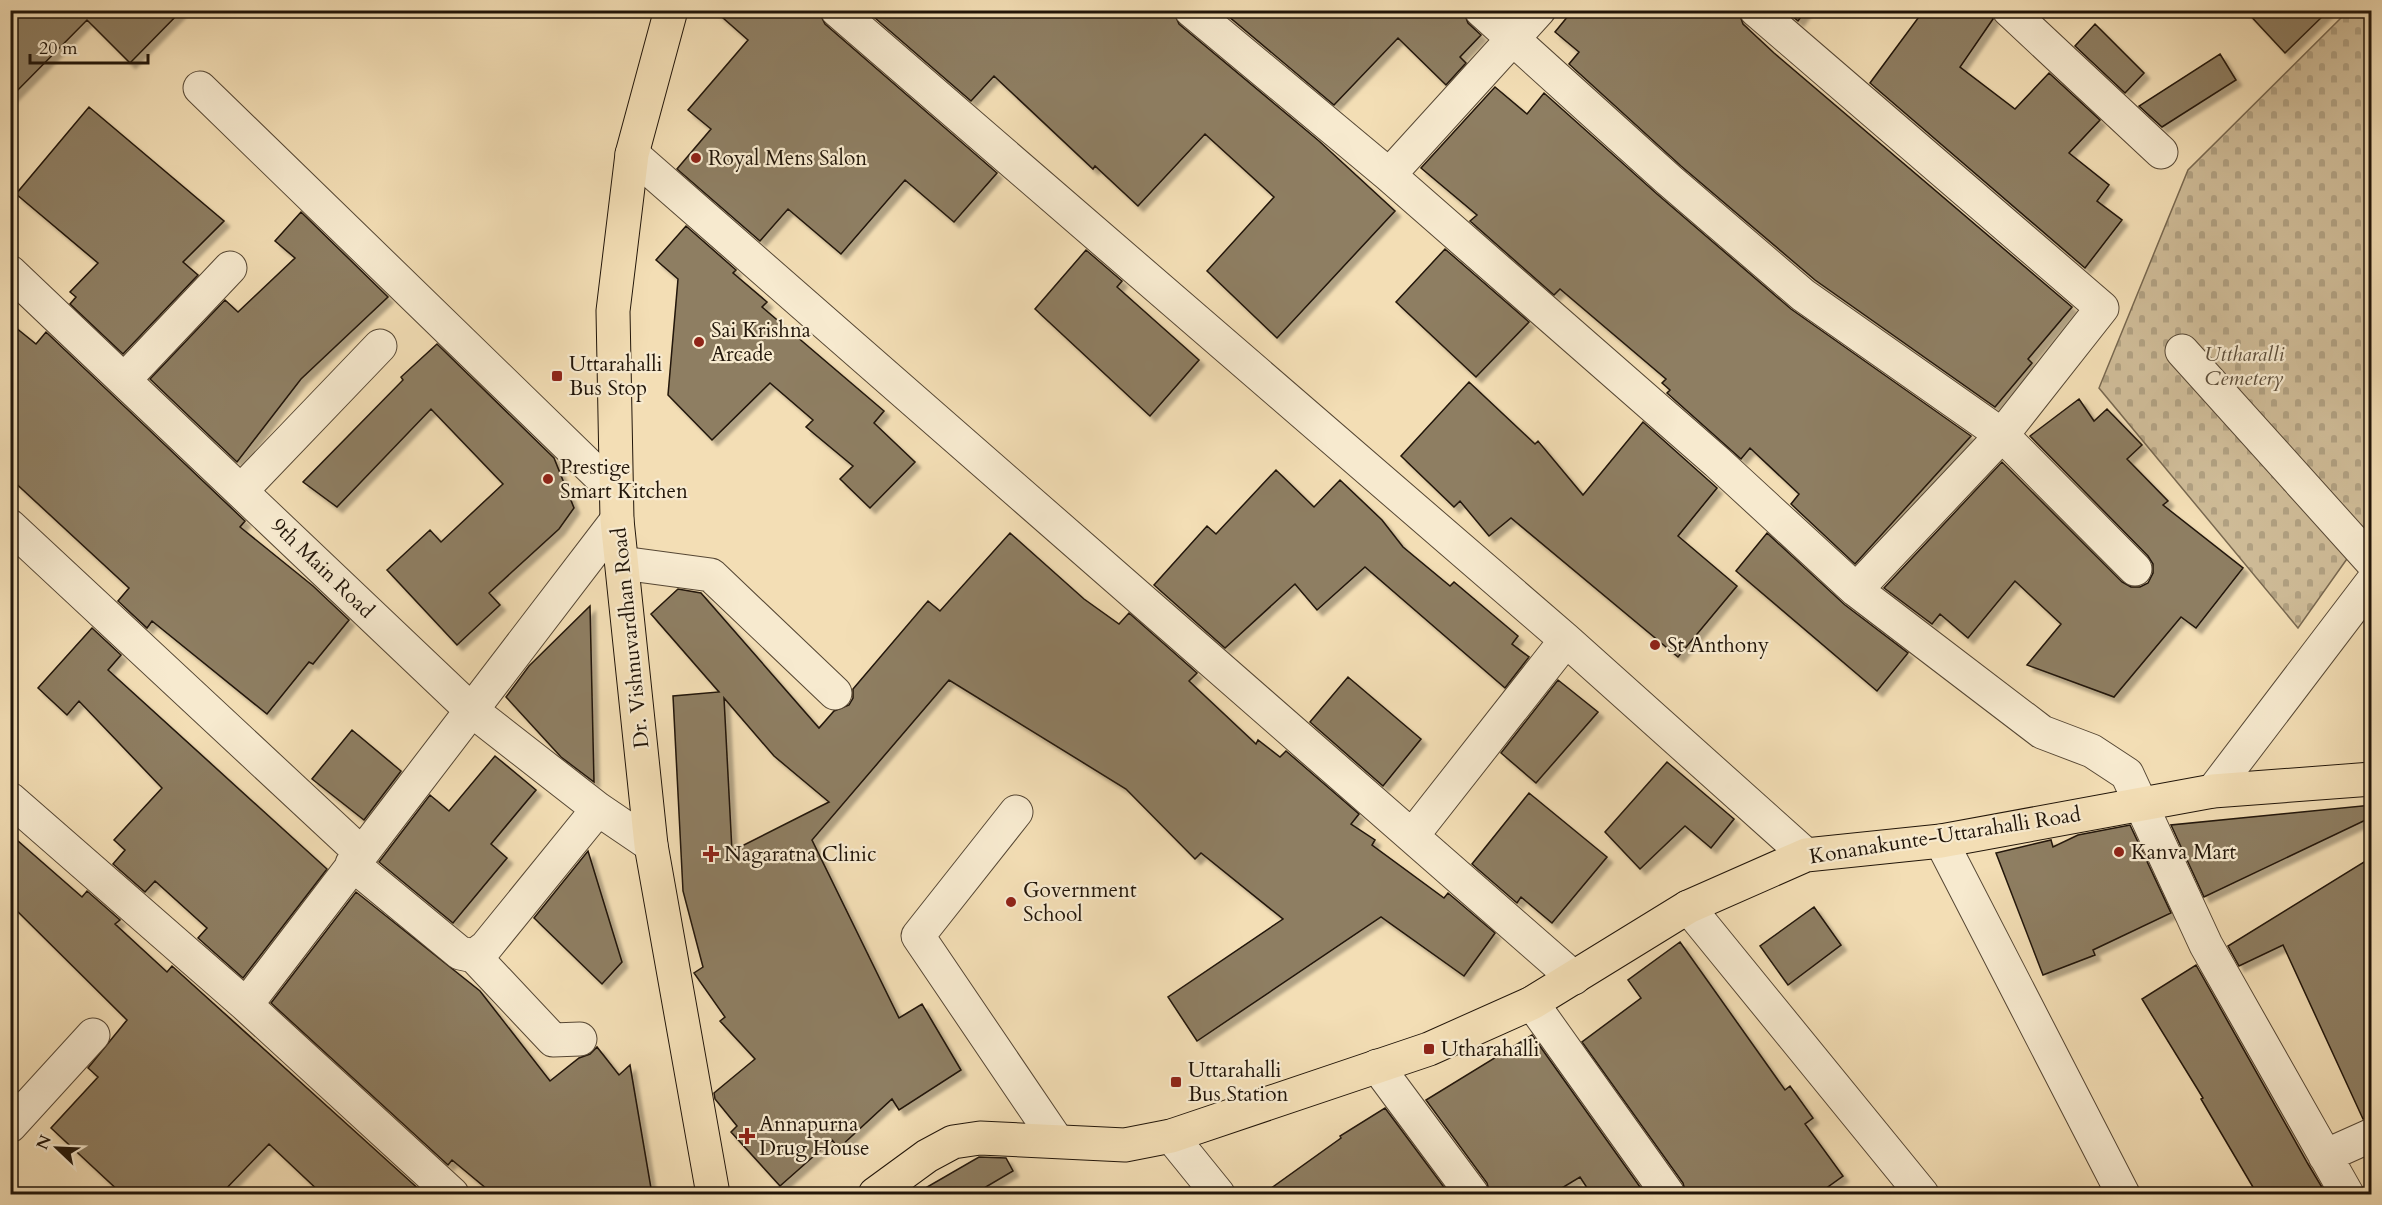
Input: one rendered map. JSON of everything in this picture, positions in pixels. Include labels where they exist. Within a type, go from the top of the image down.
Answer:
[{"type":"main road","name":"Dr. Vishnuvardhan Road","points":[[671,10],[632,154],[613,311],[616,506],[651,845],[713,1194]]},
{"type":"main road","name":"Konanakunte-Uttarahalli Road","points":[[875,1194],[927,1156],[953,1142],[980,1138],[1125,1145],[1171,1136],[1429,1048],[1532,1003],[1688,908],[1806,855],[1941,840],[2213,791],[2372,779]]},
{"type":"street","points":[[837,10],[1566,640],[1806,855]]},
{"type":"street","points":[[1191,10],[1389,175],[1717,462],[1856,590],[2042,732],[2092,751],[2127,774],[2206,945],[2347,1194]]},
{"type":"street","points":[[1481,10],[1669,180],[1803,295],[2002,435],[2135,569]]},
{"type":"street","points":[[1389,175],[1511,38],[1539,10]]},
{"type":"street","points":[[1756,10],[2102,308],[2002,435],[1856,590]]},
{"type":"street","points":[[2009,10],[2161,152]]},
{"type":"street","points":[[200,88],[616,506],[470,709],[246,1005]]},
{"type":"street","points":[[632,154],[1574,978]]},
{"type":"street","points":[[124,380],[230,268]]},
{"type":"street","name":"9th Main Road","points":[[10,272],[470,709],[598,809],[651,845]]},
{"type":"street","points":[[241,491],[380,346]]},
{"type":"street","points":[[2182,351],[2372,562]]},
{"type":"street","points":[[10,526],[356,858],[460,953],[474,956],[553,1040],[580,1039]]},
{"type":"street","points":[[622,563],[711,575],[835,693]]},
{"type":"street","points":[[2213,791],[2372,582]]},
{"type":"street","points":[[1412,836],[1566,640]]},
{"type":"street","points":[[10,799],[246,1005],[452,1194]]},
{"type":"street","points":[[474,956],[486,947],[598,809]]},
{"type":"street","points":[[1016,812],[918,936],[1057,1141]]},
{"type":"street","points":[[1941,840],[2122,1194]]},
{"type":"street","points":[[1688,908],[1922,1194]]},
{"type":"street","points":[[1532,1003],[1668,1194]]},
{"type":"street","points":[[10,1126],[93,1035]]},
{"type":"street","points":[[1377,1066],[1472,1194]]},
{"type":"street","points":[[2325,1156],[2372,1135]]},
{"type":"street","points":[[1171,1136],[1218,1194]]},
{"type":"green space","name":"Uttharalli Cemetery","points":[[2348,11],[2371,11],[2371,525],[2298,628],[2099,388],[2188,170]]},
{"type":"building","points":[[10,10],[182,10],[130,63],[87,20],[10,98]]},
{"type":"building","points":[[714,10],[818,10],[825,24],[997,173],[954,222],[905,180],[841,254],[788,209],[760,241],[677,169],[711,129],[688,110],[748,40]]},
{"type":"building","points":[[882,10],[1173,10],[1179,24],[1319,141],[1395,211],[1277,338],[1207,271],[1274,197],[1205,134],[1138,206],[1095,166],[1093,169],[994,76],[971,101],[875,18]]},
{"type":"building","points":[[1221,10],[1463,10],[1468,23],[1481,35],[1460,57],[1466,63],[1446,85],[1398,38],[1334,105]]},
{"type":"building","points":[[1573,10],[1738,10],[1743,24],[1774,53],[2072,307],[2028,359],[2032,363],[1995,407],[1815,280],[1681,166],[1569,64],[1579,52],[1555,32]]},
{"type":"building","points":[[1785,10],[1806,10],[1798,21]]},
{"type":"building","points":[[1924,10],[1991,10],[1993,19],[1960,67],[2015,109],[2049,73],[2100,120],[2069,153],[2109,185],[2097,201],[2122,220],[2085,268],[1870,83]]},
{"type":"building","points":[[2245,10],[2329,10],[2285,53]]},
{"type":"building","points":[[2095,24],[2144,73],[2125,93],[2075,46]]},
{"type":"building","points":[[2220,54],[2236,80],[2162,127],[2139,106]]},
{"type":"building","points":[[1495,87],[1527,114],[1544,93],[1791,309],[1971,436],[1855,564],[1791,504],[1799,494],[1750,448],[1741,459],[1667,393],[1670,390],[1662,383],[1666,379],[1560,289],[1554,295],[1470,221],[1477,215],[1421,168]]},
{"type":"building","points":[[89,107],[224,221],[183,262],[198,275],[123,354],[70,304],[76,297],[70,292],[98,263],[16,194]]},
{"type":"building","points":[[301,212],[388,297],[301,379],[237,462],[150,379],[225,300],[238,312],[295,258],[275,241]]},
{"type":"building","points":[[686,226],[736,270],[733,273],[767,302],[762,307],[884,411],[874,423],[915,462],[870,508],[840,479],[853,466],[806,427],[813,420],[770,383],[712,440],[668,395],[678,279],[656,260]]},
{"type":"building","points":[[1445,249],[1529,322],[1476,377],[1396,302]]},
{"type":"building","points":[[1086,250],[1122,281],[1117,287],[1199,360],[1150,416],[1035,309]]},
{"type":"building","points":[[10,323],[36,344],[46,332],[245,521],[240,527],[313,586],[349,620],[313,664],[309,662],[267,714],[152,621],[147,628],[118,601],[129,588],[10,478]]},
{"type":"building","points":[[437,344],[554,458],[574,508],[559,529],[489,593],[500,605],[457,645],[387,570],[430,530],[441,542],[503,484],[431,409],[337,507],[303,482],[403,380],[401,377]]},
{"type":"building","points":[[1469,382],[1535,444],[1538,441],[1583,495],[1643,422],[1717,488],[1678,536],[1737,586],[1678,657],[1511,518],[1489,536],[1460,501],[1454,507],[1401,456]]},
{"type":"building","points":[[2079,399],[2094,421],[2107,409],[2142,445],[2127,459],[2168,501],[2163,505],[2243,568],[2196,628],[2181,617],[2114,697],[2027,665],[2061,624],[2015,581],[1968,638],[1940,614],[1932,624],[1884,588],[2002,462],[2122,582],[2131,587],[2140,587],[2148,583],[2153,573],[2153,564],[2148,556],[2030,436]]},
{"type":"building","points":[[1276,470],[1314,507],[1340,480],[1382,520],[1403,547],[1450,586],[1454,582],[1518,636],[1512,644],[1529,657],[1505,688],[1365,567],[1317,610],[1295,584],[1225,648],[1154,585],[1207,526],[1216,534]]},
{"type":"building","points":[[1010,533],[1084,599],[1119,624],[1129,613],[1197,673],[1189,681],[1256,744],[1258,740],[1280,757],[1286,751],[1359,814],[1351,824],[1375,840],[1372,845],[1444,898],[1448,893],[1495,933],[1464,976],[1381,917],[1197,1041],[1168,997],[1283,919],[1201,853],[1195,859],[1126,789],[949,680],[812,840],[899,1018],[922,1004],[961,1070],[899,1110],[892,1099],[839,1148],[832,1140],[780,1186],[731,1132],[737,1126],[715,1099],[714,1093],[755,1059],[720,1021],[725,1017],[694,973],[703,967],[683,891],[673,696],[719,692],[651,614],[678,589],[701,593],[819,728],[834,711],[849,705],[853,698],[853,689],[928,601],[940,611]],"holes":[[[724,698],[774,756],[829,802],[732,851]]]},
{"type":"building","points":[[1767,533],[1845,605],[1908,653],[1877,691],[1736,571]]},
{"type":"building","points":[[590,606],[594,782],[561,757],[506,697],[529,666]]},
{"type":"building","points":[[92,628],[121,655],[108,670],[327,869],[243,978],[198,938],[207,928],[155,881],[145,892],[113,864],[125,850],[114,840],[162,788],[79,701],[67,715],[38,688]]},
{"type":"building","points":[[1348,677],[1421,739],[1383,786],[1310,722]]},
{"type":"building","points":[[1558,680],[1598,712],[1536,783],[1501,753]]},
{"type":"building","points":[[352,730],[401,771],[364,820],[312,779]]},
{"type":"building","points":[[495,756],[536,790],[491,844],[507,858],[453,923],[379,862],[430,795],[449,811]]},
{"type":"building","points":[[1667,762],[1734,819],[1711,848],[1685,826],[1640,869],[1605,832]]},
{"type":"building","points":[[1529,793],[1607,857],[1552,923],[1521,897],[1517,903],[1472,864]]},
{"type":"building","points":[[2372,805],[2372,817],[2204,897],[2171,825]]},
{"type":"building","points":[[2130,825],[2171,913],[2093,950],[2095,955],[2043,975],[1996,853],[2051,840],[2053,847],[2078,835]]},
{"type":"building","points":[[10,834],[82,897],[87,891],[120,920],[115,924],[167,972],[172,966],[423,1193],[322,1194],[269,1144],[221,1194],[122,1194],[51,1128],[98,1077],[88,1068],[127,1020],[10,904]]},
{"type":"building","points":[[588,851],[622,962],[602,984],[534,918]]},
{"type":"building","points":[[2372,857],[2372,1117],[2363,1119],[2283,945],[2239,966],[2228,946]]},
{"type":"building","points":[[356,892],[480,991],[550,1081],[597,1047],[619,1075],[630,1065],[652,1194],[493,1194],[452,1160],[448,1165],[271,1003]]},
{"type":"building","points":[[1814,907],[1841,945],[1788,985],[1760,946]]},
{"type":"building","points":[[1680,942],[1785,1090],[1790,1086],[1813,1118],[1805,1124],[1843,1176],[1818,1194],[1686,1194],[1683,1183],[1582,1042],[1641,998],[1628,980]]},
{"type":"building","points":[[2196,965],[2326,1194],[2257,1194],[2201,1099],[2203,1098],[2142,999]]},
{"type":"building","points":[[1532,1035],[1645,1194],[1591,1194],[1580,1177],[1552,1194],[1490,1194],[1487,1183],[1426,1100]]},
{"type":"building","points":[[1385,1108],[1449,1194],[1263,1194],[1341,1138],[1340,1136]]},
{"type":"building","points":[[979,1157],[1006,1158],[1013,1171],[974,1194],[915,1194]]},
{"type":"place","name":"Royal Mens Salon","points":[[696,158]]},
{"type":"place","name":"Sai Krishna Arcade","points":[[699,342]]},
{"type":"place","name":"Uttarahalli Bus Stop","points":[[557,376]]},
{"type":"place","name":"Prestige Smart Kitchen","points":[[548,479]]},
{"type":"place","name":"St Anthony","points":[[1655,645]]},
{"type":"place","name":"Kanva Mart","points":[[2119,852]]},
{"type":"place","name":"Nagaratna Clinic","points":[[711,854]]},
{"type":"place","name":"Government School","points":[[1011,902]]},
{"type":"place","name":"Utharahalli","points":[[1429,1049]]},
{"type":"place","name":"Uttarahalli Bus Station","points":[[1176,1082]]},
{"type":"place","name":"Annapurna Drug House","points":[[747,1136]]}]
